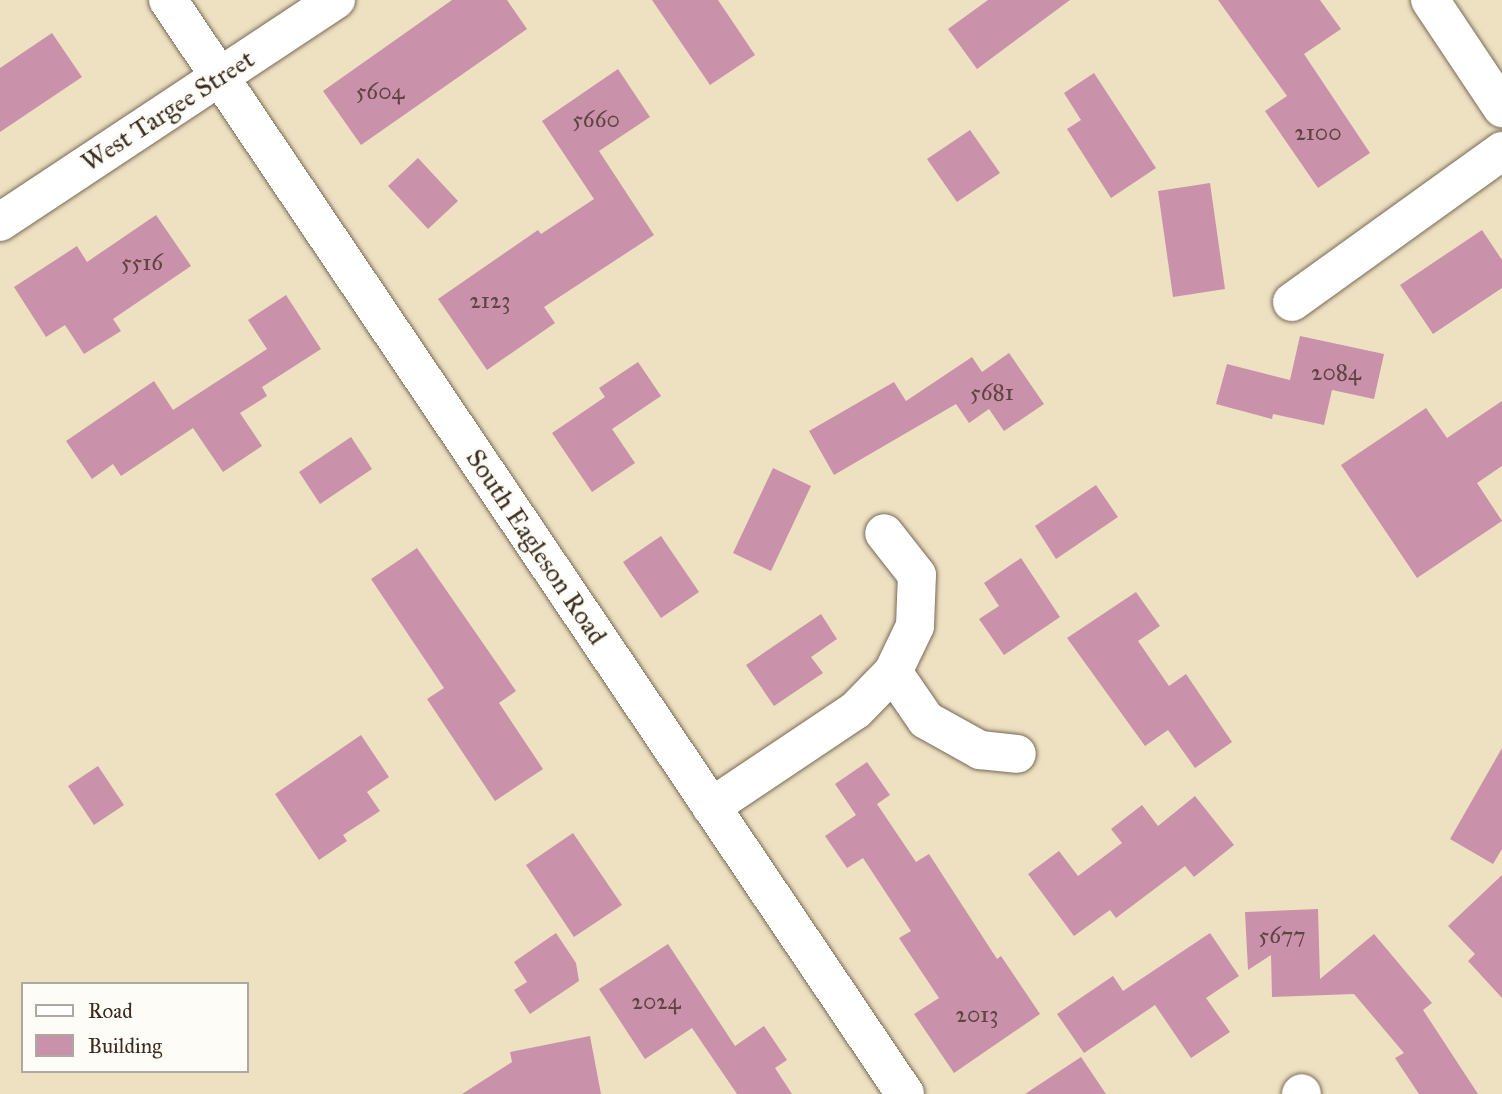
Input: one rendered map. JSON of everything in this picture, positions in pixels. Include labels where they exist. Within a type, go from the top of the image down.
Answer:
[{"type":"street","name":"South Eagleson Road","points":[[168,0],[905,1094]]},
{"type":"street","name":"West Targee Street","points":[[0,222],[336,0]]},
{"type":"street","points":[[1430,0],[1502,108]]},
{"type":"street","points":[[1292,302],[1502,151]]},
{"type":"street","points":[[711,807],[856,710],[893,671],[915,626],[918,575],[884,533]]},
{"type":"street","points":[[893,671],[926,720],[980,750],[1017,754]]},
{"type":"building","points":[[452,0],[507,0],[527,29],[361,145],[323,91]]},
{"type":"building","points":[[652,0],[718,0],[755,55],[710,85]]},
{"type":"building","points":[[988,0],[1070,0],[977,69],[948,29]]},
{"type":"building","points":[[1218,0],[1320,0],[1341,29],[1304,54],[1370,153],[1318,188],[1265,111],[1287,96]]},
{"type":"building","points":[[52,33],[82,77],[0,132],[0,68]]},
{"type":"building","points":[[618,69],[650,117],[599,151],[654,235],[544,307],[555,323],[487,370],[438,299],[538,230],[541,234],[594,199],[542,121]]},
{"type":"building","points":[[1094,73],[1156,168],[1111,198],[1067,129],[1081,120],[1064,93]]},
{"type":"building","points":[[970,130],[1000,173],[957,202],[927,159]]},
{"type":"building","points":[[418,158],[458,201],[428,229],[388,186]]},
{"type":"building","points":[[1210,183],[1225,289],[1173,297],[1158,191]]},
{"type":"building","points":[[156,215],[191,266],[113,319],[121,331],[84,354],[65,325],[46,337],[14,287],[77,246],[87,262]]},
{"type":"building","points":[[1482,230],[1502,260],[1502,288],[1433,334],[1400,285]]},
{"type":"building","points":[[286,295],[321,349],[262,387],[267,396],[240,413],[262,446],[223,472],[193,428],[121,476],[113,464],[92,479],[66,441],[154,381],[173,410],[267,349],[248,320]]},
{"type":"building","points":[[1300,336],[1384,354],[1374,399],[1332,390],[1324,425],[1273,414],[1272,419],[1216,404],[1227,364],[1290,380]]},
{"type":"building","points":[[1009,353],[1044,404],[1004,431],[989,409],[969,423],[956,404],[834,475],[809,431],[894,382],[906,401],[972,357],[982,372]]},
{"type":"building","points":[[638,362],[661,396],[612,429],[635,463],[592,492],[552,433],[605,397],[599,388]]},
{"type":"building","points":[[1502,401],[1502,466],[1477,483],[1502,521],[1417,578],[1341,465],[1426,408],[1447,438]]},
{"type":"building","points":[[351,437],[372,469],[320,504],[299,472]]},
{"type":"building","points":[[773,468],[811,486],[771,571],[733,553]]},
{"type":"building","points":[[1096,485],[1118,517],[1056,559],[1035,526]]},
{"type":"building","points":[[661,536],[699,592],[661,618],[623,562]]},
{"type":"building","points":[[417,548],[516,691],[499,703],[543,769],[495,801],[427,699],[444,688],[371,579]]},
{"type":"building","points":[[1021,558],[1060,617],[1004,655],[979,619],[999,606],[984,583]]},
{"type":"building","points":[[1136,592],[1160,626],[1138,641],[1169,686],[1186,674],[1232,742],[1195,768],[1168,730],[1145,746],[1067,638]]},
{"type":"building","points":[[821,614],[837,639],[811,657],[823,673],[774,706],[746,665]]},
{"type":"building","points":[[361,735],[389,777],[367,792],[380,811],[343,835],[347,841],[319,860],[275,794]]},
{"type":"building","points":[[1502,748],[1502,849],[1493,864],[1450,839]]},
{"type":"building","points":[[867,762],[890,795],[877,804],[916,862],[929,854],[997,959],[1001,956],[1040,1014],[954,1073],[914,1014],[939,998],[899,938],[911,931],[863,858],[847,868],[825,836],[856,815],[835,784]]},
{"type":"building","points":[[98,766],[124,805],[94,825],[68,786]]},
{"type":"building","points":[[1195,796],[1234,845],[1194,877],[1185,866],[1116,918],[1110,910],[1074,936],[1028,874],[1059,851],[1078,876],[1122,843],[1111,829],[1142,805],[1158,826]]},
{"type":"building","points":[[573,833],[622,905],[574,937],[526,865]]},
{"type":"building","points":[[1502,875],[1502,998],[1468,961],[1475,954],[1448,926]]},
{"type":"building","points":[[1318,909],[1320,979],[1374,934],[1432,1003],[1423,1010],[1478,1094],[1419,1094],[1395,1058],[1404,1053],[1354,994],[1272,997],[1271,955],[1248,970],[1245,912]]},
{"type":"building","points":[[556,933],[576,963],[579,981],[530,1014],[514,990],[527,982],[514,962]]},
{"type":"building","points":[[1210,933],[1239,976],[1206,998],[1230,1032],[1191,1058],[1155,1005],[1084,1053],[1057,1014],[1113,976],[1123,991]]},
{"type":"building","points":[[668,944],[735,1046],[764,1026],[787,1060],[775,1068],[792,1094],[737,1094],[692,1028],[645,1059],[599,989]]},
{"type":"building","points":[[590,1036],[601,1094],[462,1094],[512,1062],[510,1052]]},
{"type":"building","points":[[1081,1057],[1106,1094],[1025,1094]]}]
